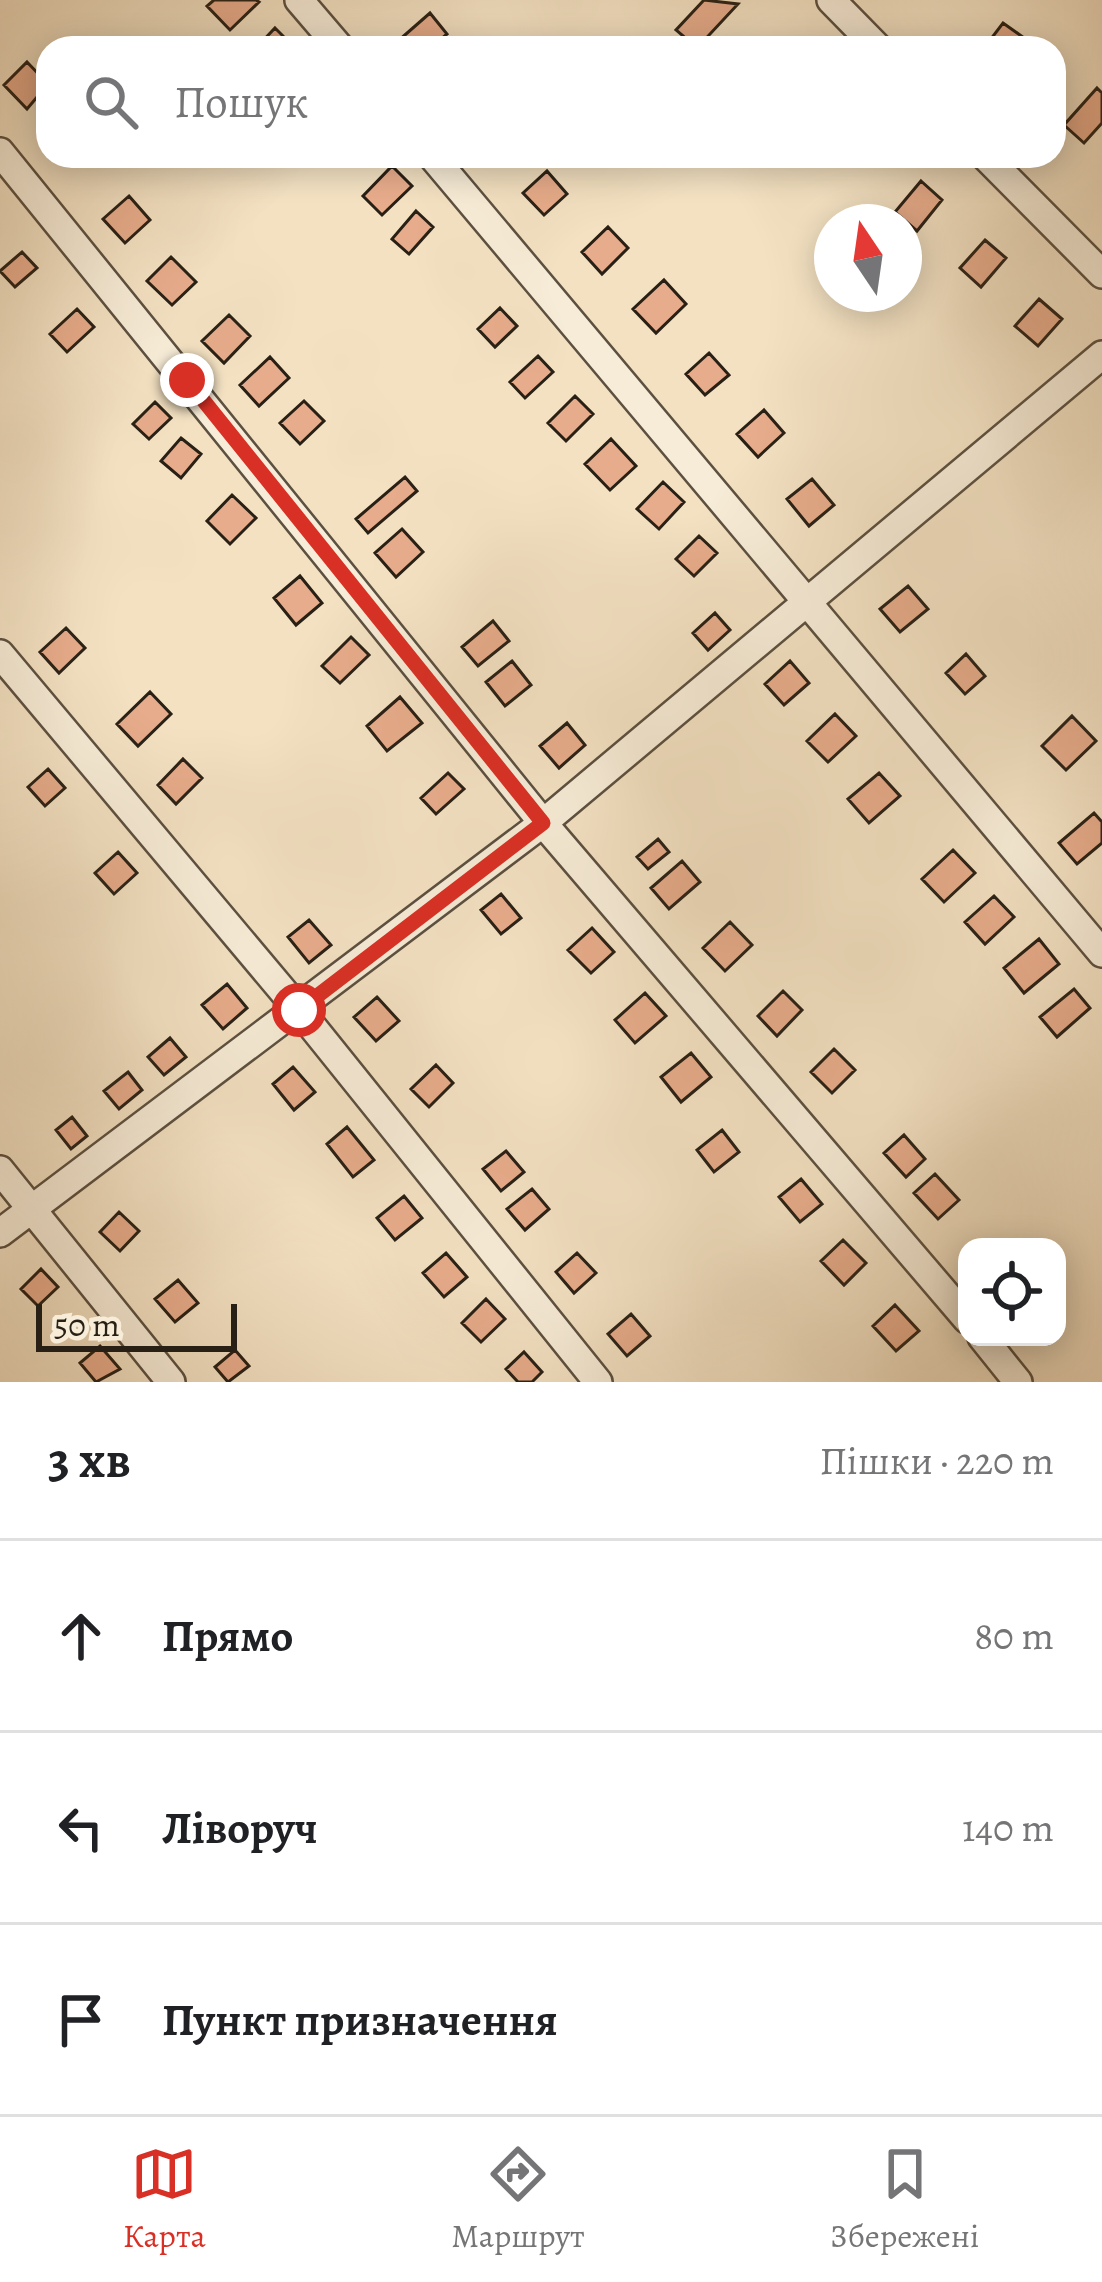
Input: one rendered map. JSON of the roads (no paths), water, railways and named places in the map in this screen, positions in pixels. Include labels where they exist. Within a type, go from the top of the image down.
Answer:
[{"type":"street","points":[[299,0],[330,36]]},
{"type":"street","points":[[831,0],[866,36]]},
{"type":"street","points":[[0,152],[543,823],[958,1308]]},
{"type":"street","points":[[442,168],[1102,952]]},
{"type":"street","points":[[997,168],[1102,274]]},
{"type":"street","points":[[0,1233],[543,823],[807,607],[1102,355]]},
{"type":"street","points":[[0,654],[299,1010],[598,1382]]},
{"type":"street","points":[[0,1170],[171,1382]]},
{"type":"street","points":[[989,1346],[1018,1382]]}]
